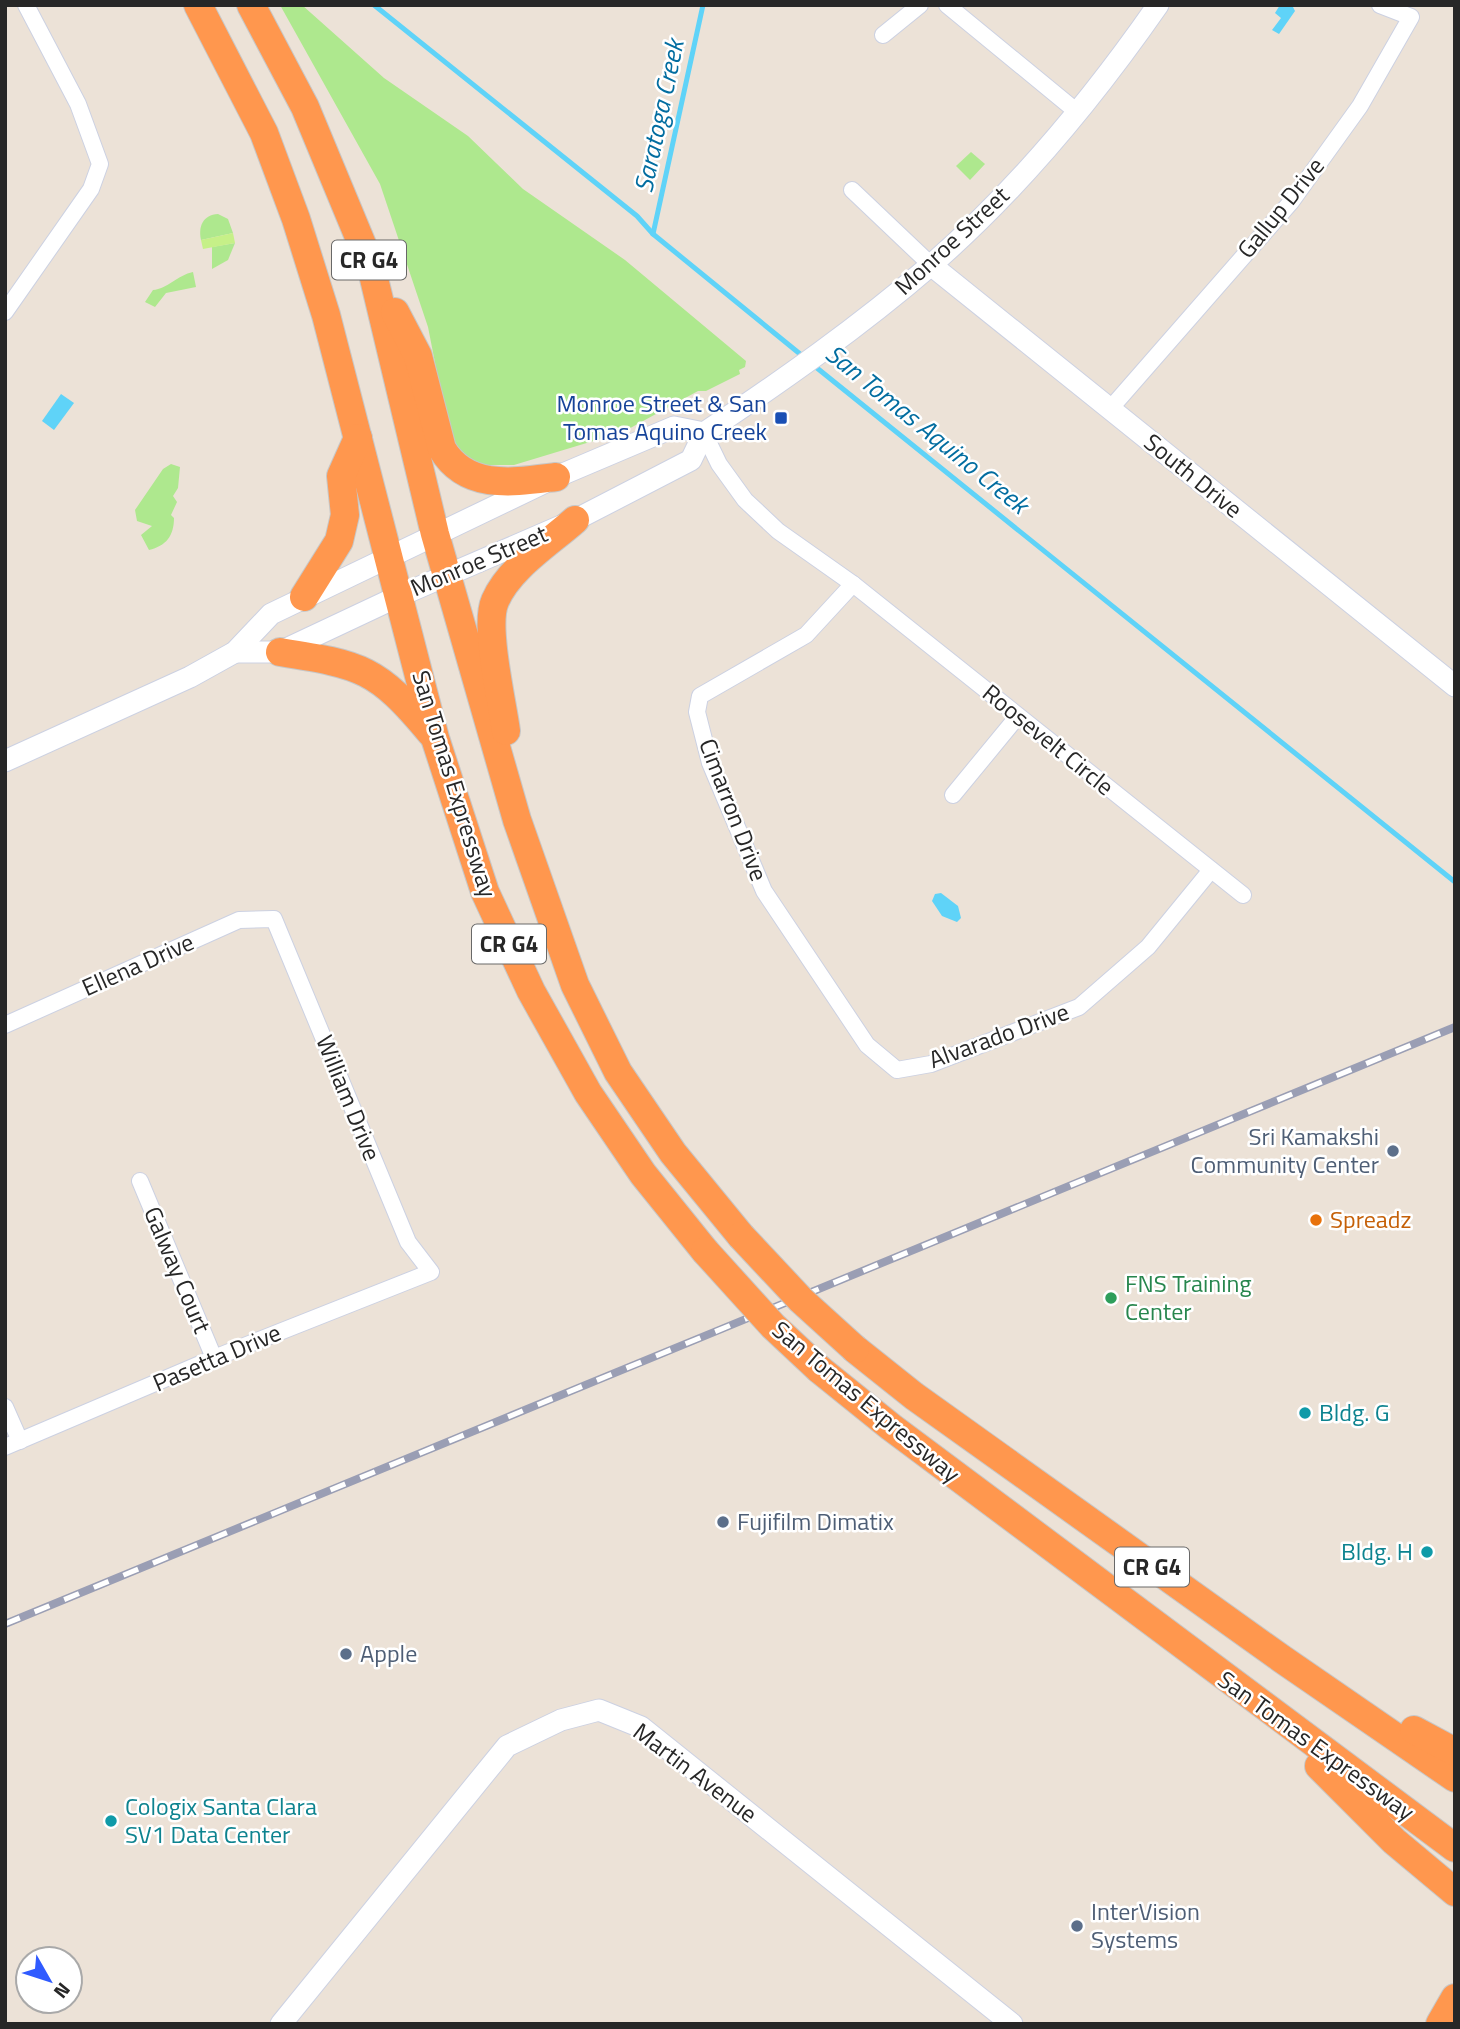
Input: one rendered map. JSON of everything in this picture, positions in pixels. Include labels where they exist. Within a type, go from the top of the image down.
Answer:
[{"type":"highway","name":"San Tomas Expressway","points":[[198,5],[264,133],[326,315],[435,738],[485,892],[531,991],[588,1093],[643,1174],[705,1251],[773,1326],[819,1369],[891,1427],[1252,1700],[1455,1848]]},
{"type":"highway","name":"San Tomas Expressway","points":[[251,5],[305,107],[371,265],[435,534],[517,820],[575,985],[618,1072],[673,1153],[741,1236],[801,1300],[855,1349],[925,1404],[1282,1660],[1455,1778]]},
{"type":"highway","points":[[371,265],[418,356],[442,449],[449,461],[468,475],[485,480],[511,482],[556,477]]},
{"type":"highway","points":[[304,597],[339,541],[345,515],[341,476],[358,438]]},
{"type":"highway","points":[[517,820],[491,630],[491,613],[495,601],[513,576],[575,520]]},
{"type":"highway","points":[[280,652],[332,660],[375,676],[407,704],[435,738]]},
{"type":"highway","points":[[1282,1660],[1455,1752]]},
{"type":"highway","points":[[1252,1700],[1394,1841],[1455,1892]]},
{"type":"highway","points":[[1442,2024],[1455,1998]]},
{"type":"main road","name":"Monroe Street","points":[[235,652],[280,652],[399,596],[575,520],[691,460],[704,433],[833,344],[932,265],[996,203],[1076,111],[1158,5]]},
{"type":"main road","name":"South Drive","points":[[932,265],[1455,686]]},
{"type":"main road","name":"Monroe Street","points":[[5,761],[190,677],[235,652],[271,614],[556,477],[674,427],[704,433]]},
{"type":"main road","name":"Martin Avenue","points":[[281,2024],[507,1746],[561,1720],[599,1710],[641,1727],[1012,2024]]},
{"type":"main road","points":[[1442,2024],[1455,2011]]},
{"type":"street","points":[[5,312],[91,189],[100,164],[78,104],[26,5]]},
{"type":"street","points":[[883,35],[920,5]]},
{"type":"street","points":[[947,5],[1076,111]]},
{"type":"street","name":"Gallup Drive","points":[[1110,409],[1291,202],[1360,106],[1411,17],[1380,5]]},
{"type":"street","points":[[852,190],[932,265]]},
{"type":"street","name":"Roosevelt Circle","points":[[704,433],[719,464],[754,509],[825,567],[853,584],[1243,895]]},
{"type":"street","name":"Cimarron Drive","points":[[853,584],[806,635],[700,696],[697,712],[710,763],[764,891],[867,1045],[897,1070]]},
{"type":"street","points":[[953,795],[1018,716]]},
{"type":"street","name":"Alvarado Drive","points":[[897,1070],[931,1064],[1079,1007],[1148,947],[1211,870]]},
{"type":"street","name":"Ellena Drive","points":[[5,1025],[239,920],[274,919]]},
{"type":"street","name":"William Drive","points":[[274,919],[408,1242],[431,1272]]},
{"type":"street","name":"Galway Court","points":[[140,1181],[214,1358]]},
{"type":"street","name":"Pasetta Drive","points":[[13,1444],[214,1358],[431,1272]]},
{"type":"street","points":[[5,1407],[13,1444]]},
{"type":"green space","points":[[280,5],[302,5],[384,78],[468,136],[523,189],[625,260],[746,361],[745,367],[739,370],[740,374],[706,391],[698,391],[623,432],[514,465],[479,465],[462,455],[450,439],[428,327],[380,184]]},
{"type":"green space","points":[[971,152],[985,164],[970,180],[956,166]]},
{"type":"green space","points":[[218,214],[228,219],[233,233],[201,240],[203,222]]},
{"type":"green space","points":[[233,233],[235,243],[203,249],[201,240]]},
{"type":"green space","points":[[235,243],[228,260],[212,269],[212,247]]},
{"type":"green space","points":[[193,272],[196,287],[166,293],[155,307],[145,302],[153,290]]},
{"type":"green space","points":[[171,464],[180,467],[178,488],[173,496],[177,502],[171,515],[174,518],[171,535],[160,546],[149,550],[141,535],[152,526],[137,521],[135,510],[163,469]]},
{"type":"water","points":[[1280,5],[1292,5],[1295,11],[1279,34],[1272,30],[1281,18],[1275,13]]},
{"type":"water","points":[[61,394],[74,403],[54,430],[42,421]]},
{"type":"water","points":[[941,893],[958,906],[961,918],[957,922],[942,916],[932,901],[935,894]]},
{"type":"waterway","name":"San Tomas Aquino Creek","points":[[374,5],[637,216],[653,234],[805,358]]},
{"type":"waterway","name":"Saratoga Creek","points":[[653,234],[703,5]]},
{"type":"waterway","name":"San Tomas Aquino Creek","points":[[812,364],[1455,882]]},
{"type":"railway","points":[[5,1624],[1455,1027]]},
{"type":"place","name":"Monroe Street & San Tomas Aquino Creek","points":[[781,418]]},
{"type":"place","name":"Sri Kamakshi Community Center","points":[[1393,1151]]},
{"type":"place","name":"Spreadz","points":[[1316,1220]]},
{"type":"place","name":"FNS Training Center","points":[[1111,1298]]},
{"type":"place","name":"Bldg. G","points":[[1305,1413]]},
{"type":"place","name":"Fujifilm Dimatix","points":[[723,1522]]},
{"type":"place","name":"Bldg. H","points":[[1427,1552]]},
{"type":"place","name":"Apple","points":[[346,1654]]},
{"type":"place","name":"Cologix Santa Clara SV1 Data Center","points":[[111,1821]]},
{"type":"place","name":"InterVision Systems","points":[[1077,1926]]}]
